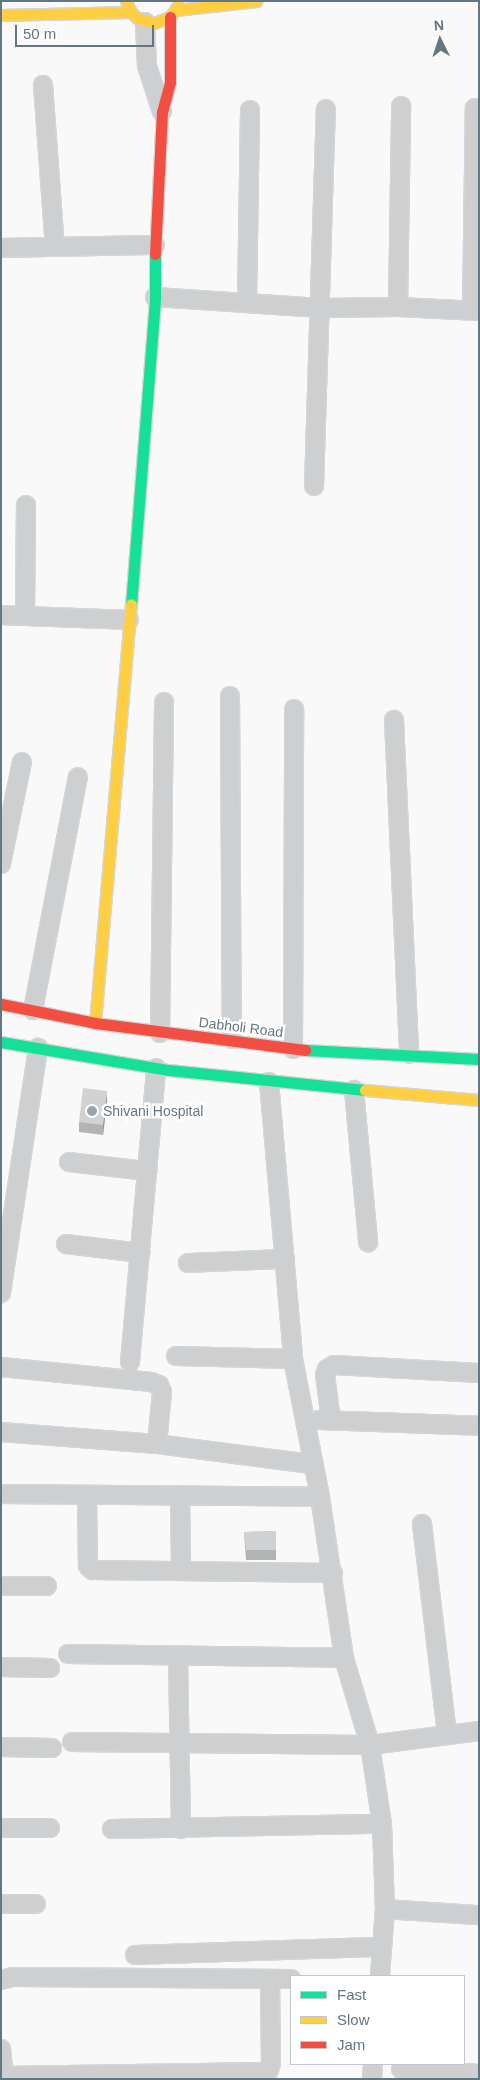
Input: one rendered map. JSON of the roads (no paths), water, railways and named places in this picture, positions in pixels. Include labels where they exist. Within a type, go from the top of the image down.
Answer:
[{"type":"street","points":[[1,15],[134,12],[154,23],[175,9],[257,1]]},
{"type":"street","points":[[95,1023],[108,892],[155,298],[155,245],[162,112],[170,82],[175,9]]},
{"type":"street","points":[[134,12],[147,66],[162,112]]},
{"type":"street","points":[[43,85],[55,247]]},
{"type":"street","points":[[398,307],[401,106]]},
{"type":"street","points":[[155,298],[321,308],[398,307],[475,311],[475,108]]},
{"type":"street","points":[[314,486],[326,109]]},
{"type":"street","points":[[247,303],[250,110]]},
{"type":"street","points":[[1,248],[155,245]]},
{"type":"street","points":[[25,616],[26,505]]},
{"type":"street","points":[[1,615],[130,620]]},
{"type":"street","points":[[230,696],[232,1039]]},
{"type":"street","points":[[160,1033],[164,702]]},
{"type":"street","points":[[293,1049],[294,709]]},
{"type":"street","points":[[394,720],[409,1054]]},
{"type":"street","points":[[2,856],[22,762]]},
{"type":"street","points":[[33,1010],[78,777]]},
{"type":"street","name":"Dabholi Road","points":[[1,1004],[95,1023],[160,1033],[232,1039],[293,1049],[479,1059]]},
{"type":"street","points":[[1,1042],[156,1068],[269,1082],[479,1100]]},
{"type":"street","points":[[1,1293],[38,1048]]},
{"type":"street","points":[[130,1362],[156,1068]]},
{"type":"street","points":[[269,1082],[293,1359],[333,1573],[344,1658],[370,1745],[382,1824],[385,1910],[380,1975]]},
{"type":"street","points":[[354,1090],[368,1242]]},
{"type":"street","points":[[69,1162],[147,1170]]},
{"type":"street","points":[[66,1244],[140,1253]]},
{"type":"street","points":[[188,1263],[285,1259]]},
{"type":"street","points":[[176,1356],[293,1359]]},
{"type":"street","points":[[331,1420],[326,1375],[327,1368],[334,1365],[479,1373]]},
{"type":"street","points":[[1,1367],[151,1382],[159,1385],[162,1392],[157,1444]]},
{"type":"street","points":[[304,1419],[479,1426]]},
{"type":"street","points":[[1,1432],[157,1444],[312,1464]]},
{"type":"street","points":[[1,1494],[320,1497]]},
{"type":"street","points":[[87,1495],[88,1566],[92,1570],[333,1573]]},
{"type":"street","points":[[180,1496],[182,1571]]},
{"type":"street","points":[[422,1524],[447,1735]]},
{"type":"street","points":[[1,1586],[47,1586]]},
{"type":"street","points":[[68,1654],[344,1658]]},
{"type":"street","points":[[178,1656],[181,1829]]},
{"type":"street","points":[[1,1667],[50,1668]]},
{"type":"street","points":[[72,1742],[370,1745],[479,1731]]},
{"type":"street","points":[[1,1747],[52,1748]]},
{"type":"street","points":[[112,1829],[382,1824]]},
{"type":"street","points":[[1,1828],[50,1828]]},
{"type":"street","points":[[1,1904],[36,1904]]},
{"type":"street","points":[[385,1910],[479,1915]]},
{"type":"street","points":[[135,1955],[382,1947]]},
{"type":"street","points":[[1,1980],[13,1977],[290,1979]]},
{"type":"street","points":[[1,2049],[3,2076],[263,2072],[269,2070],[272,2063],[270,1979]]},
{"type":"street","points":[[372,2079],[373,2065]]},
{"type":"street","points":[[401,2070],[479,2074]]},
{"type":"place","name":"Shivani Hospital","points":[[92,1111]]}]
